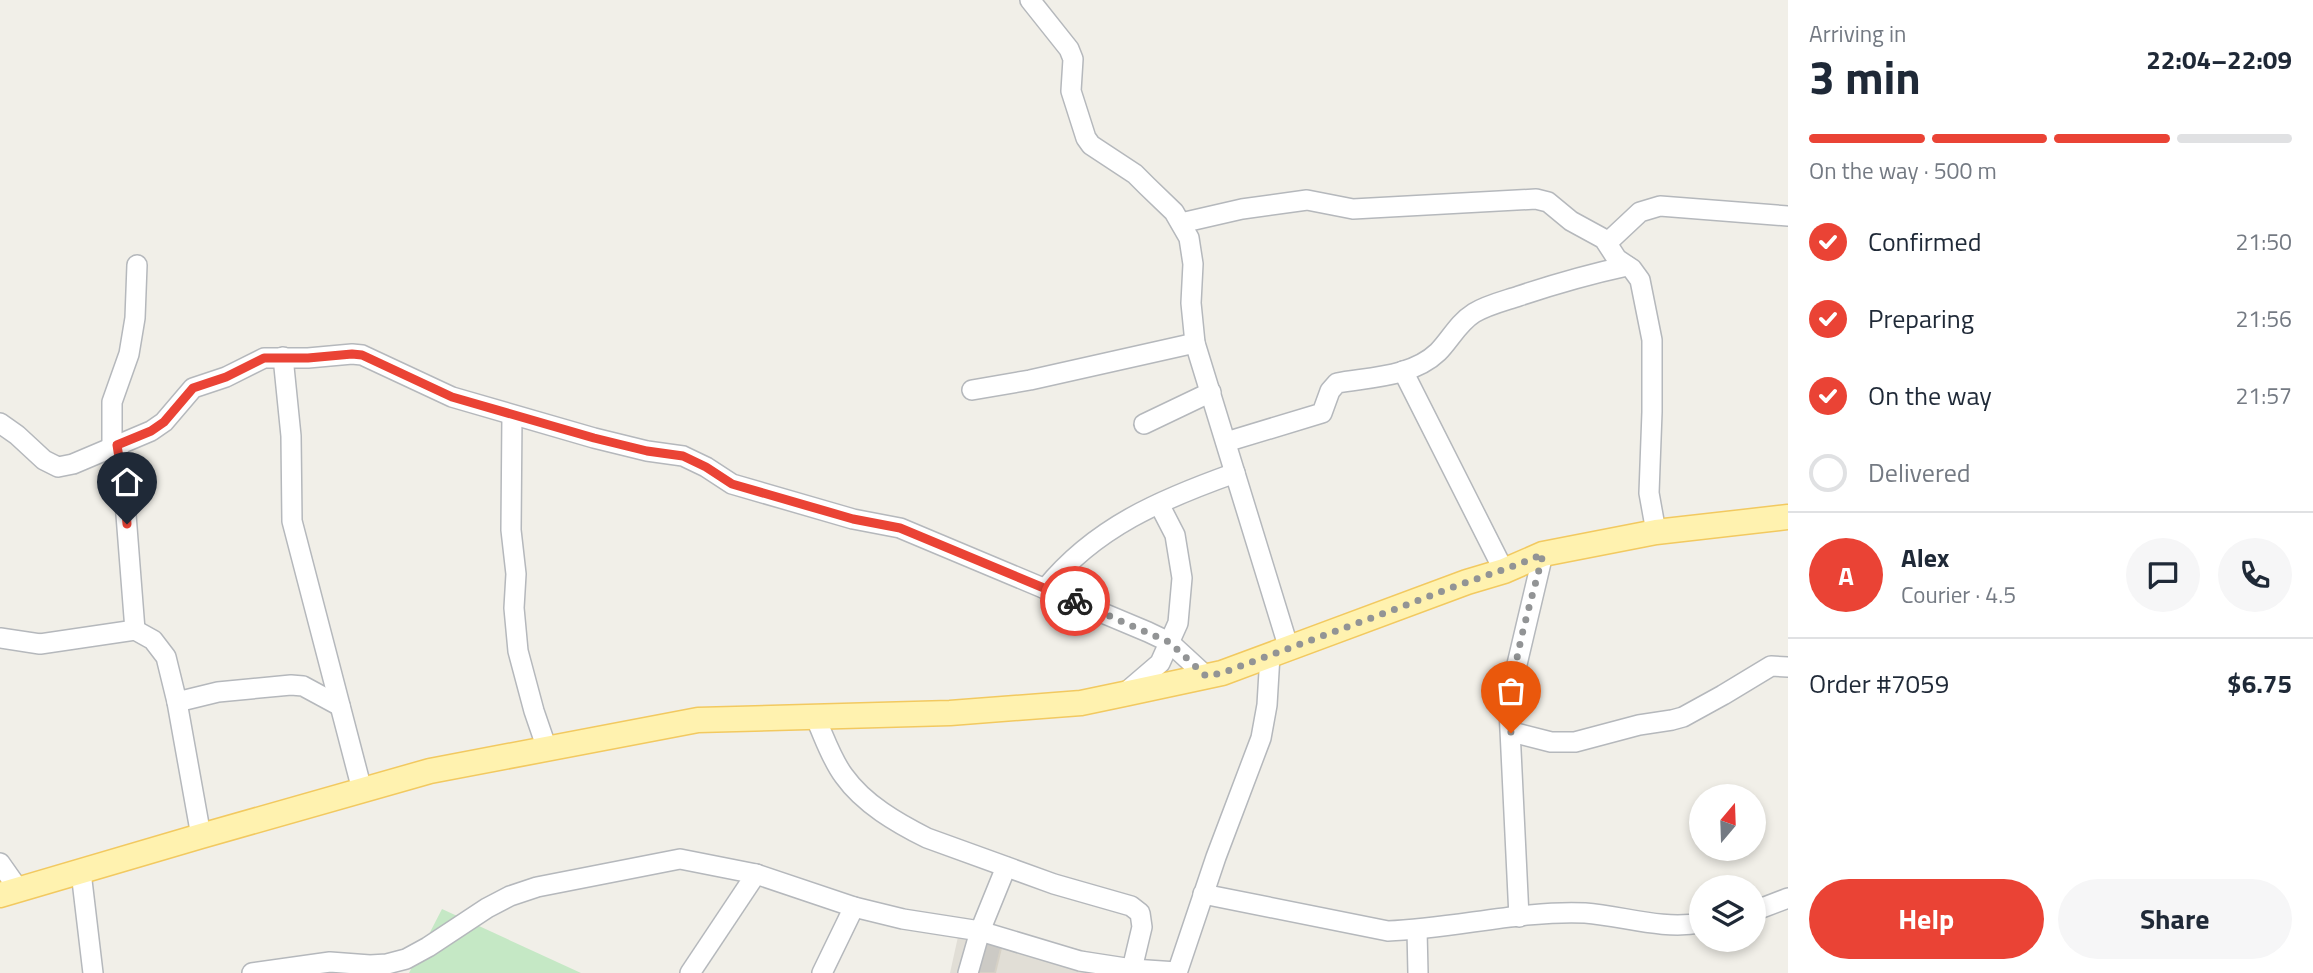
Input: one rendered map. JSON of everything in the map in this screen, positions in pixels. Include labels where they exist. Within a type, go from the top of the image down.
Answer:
[{"type":"main road","points":[[9,893],[430,771],[698,720],[950,713],[1081,703],[1124,694],[1206,676],[1279,652],[1467,582],[1504,571],[1543,554],[1656,532],[1788,517]]},
{"type":"street","points":[[252,973],[330,962],[370,965],[406,959],[510,896],[537,887],[680,859],[757,874],[854,907],[903,919],[980,932],[1080,961],[1177,972],[1261,738],[1279,652],[1235,473],[1195,343],[1191,303],[1192,250],[1174,212],[1135,174],[1091,145],[1071,91],[1073,59],[1069,49],[1030,0]]},
{"type":"street","points":[[1181,223],[1242,209],[1307,200],[1353,209],[1541,199],[1548,202],[1571,221],[1608,242],[1617,259],[1637,274],[1640,280],[1651,331],[1652,412],[1648,480],[1649,503],[1656,532]]},
{"type":"street","points":[[1608,242],[1640,212],[1660,206],[1788,216]]},
{"type":"street","points":[[135,630],[124,489],[114,446],[112,402],[129,354],[137,298],[137,265]]},
{"type":"street","points":[[1226,442],[1322,413],[1330,391],[1337,383],[1403,371],[1426,363],[1462,323],[1474,313],[1494,304],[1575,277],[1627,266]]},
{"type":"street","points":[[972,390],[1030,380],[1195,343]]},
{"type":"street","points":[[0,423],[44,460],[58,467],[73,464],[151,431],[164,422],[193,388],[226,377],[264,358],[362,355],[452,397],[621,445],[683,456],[732,484],[853,519],[900,528],[1169,642],[1206,676]]},
{"type":"street","points":[[283,357],[291,436],[292,521],[362,790]]},
{"type":"street","points":[[1403,371],[1504,571]]},
{"type":"street","points":[[1144,424],[1210,392]]},
{"type":"street","points":[[512,415],[511,530],[516,573],[514,608],[518,651],[547,749]]},
{"type":"street","points":[[1045,589],[1062,567],[1084,547],[1121,521],[1184,491],[1235,473]]},
{"type":"street","points":[[1124,694],[1160,663],[1178,623],[1182,578],[1175,535],[1159,504]]},
{"type":"street","points":[[1519,917],[1509,709],[1543,554]]},
{"type":"street","points":[[0,638],[40,645],[135,630],[143,633],[162,649],[177,702],[201,836]]},
{"type":"street","points":[[1511,733],[1551,742],[1575,742],[1639,725],[1672,720],[1683,717],[1772,666],[1788,667]]},
{"type":"street","points":[[177,702],[218,692],[291,685],[303,686],[340,706]]},
{"type":"street","points":[[815,717],[843,776],[874,807],[907,829],[1054,884],[1131,906],[1140,912],[1142,928],[1132,969]]},
{"type":"street","points":[[0,863],[9,893]]},
{"type":"street","points":[[968,973],[980,932],[1006,867]]},
{"type":"street","points":[[82,872],[93,973]]},
{"type":"street","points":[[690,973],[757,874]]},
{"type":"street","points":[[1203,894],[1388,931],[1585,913],[1672,926],[1689,924]]},
{"type":"street","points":[[1766,906],[1788,898]]},
{"type":"street","points":[[822,973],[854,907]]},
{"type":"street","points":[[1417,930],[1418,973]]},
{"type":"shaded area","points":[[961,923],[1163,968],[1162,973],[950,973]]},
{"type":"green space","points":[[442,909],[581,973],[409,973]]},
{"type":"building","points":[[982,939],[1002,944],[995,973],[974,973]]},
{"type":"way so far","points":[[1075,601],[1169,642],[1206,676],[1222,673],[1348,628],[1543,554],[1514,677],[1509,709],[1511,733]]},
{"type":"route","points":[[127,524],[117,445],[151,431],[164,422],[193,388],[226,377],[264,358],[352,354],[362,355],[452,397],[594,438],[647,451],[683,456],[732,484],[853,519],[900,528],[1075,601]]}]
